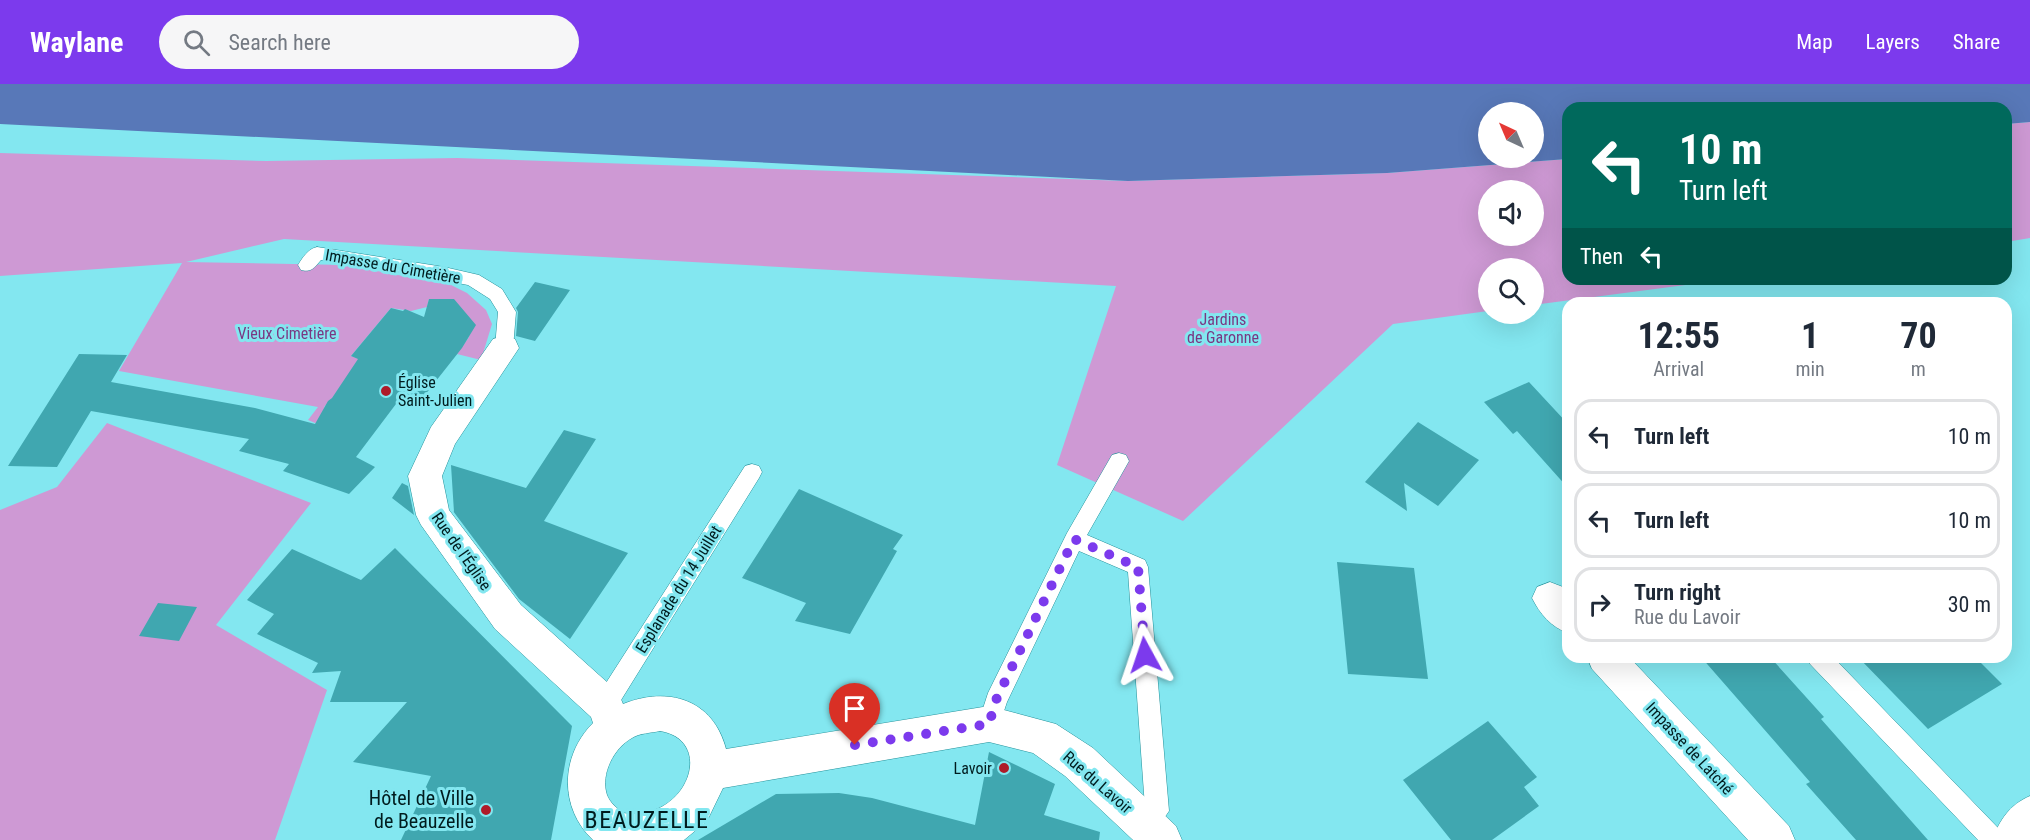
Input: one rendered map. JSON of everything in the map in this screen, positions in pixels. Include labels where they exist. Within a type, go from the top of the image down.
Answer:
[{"type":"street","name":"Rue de l'Église","points":[[504,348],[442,437],[425,476],[433,515],[508,617],[609,717]]},
{"type":"street","name":"Impasse de Latché","points":[[1611,663],[1775,840]]},
{"type":"street","points":[[660,713],[681,717],[699,730],[709,748],[710,771],[704,790],[693,808],[676,823],[654,836],[614,831],[598,820],[588,804],[585,784],[588,764],[609,717],[636,717],[660,713]]},
{"type":"street","name":"Rue du Lavoir","points":[[710,771],[989,724],[1042,737],[1079,762],[1154,832]]},
{"type":"street","points":[[2013,840],[2030,816]]},
{"type":"lane","name":"Impasse du Cimetière","points":[[307,265],[317,253],[444,273],[473,280],[496,294],[507,312],[504,348]]},
{"type":"lane","points":[[989,724],[996,700],[1074,539],[1119,461]]},
{"type":"lane","name":"Esplanade du 14 Juillet","points":[[609,717],[752,472]]},
{"type":"lane","points":[[1074,539],[1138,567],[1158,811],[1154,832]]},
{"type":"lane","points":[[1824,663],[1994,840]]},
{"type":"green space","points":[[2030,122],[2030,238],[2012,241],[2012,124]]},
{"type":"green space","points":[[0,153],[266,161],[457,158],[1128,181],[1387,173],[1478,166],[1478,168],[1544,168],[1544,161],[1562,159],[1562,285],[1685,285],[1594,297],[1562,297],[1562,301],[1544,304],[1544,258],[1478,258],[1478,312],[1393,324],[1183,521],[1057,465],[1116,286],[284,239],[186,262],[345,265],[451,285],[467,293],[486,310],[492,324],[481,360],[457,354],[469,337],[436,299],[429,299],[427,307],[411,311],[391,308],[351,356],[368,362],[352,380],[345,379],[334,397],[324,407],[327,409],[320,425],[308,420],[318,407],[119,371],[182,263],[0,276]]},
{"type":"green space","points":[[107,423],[311,503],[216,625],[327,690],[275,840],[0,840],[0,510],[57,487]]},
{"type":"water","points":[[0,84],[2030,84],[2030,122],[2012,124],[2012,102],[1562,102],[1562,159],[1544,161],[1544,102],[1478,102],[1478,166],[1387,173],[1128,181],[0,124]]},
{"type":"building","points":[[535,282],[570,290],[535,341],[516,336],[518,312],[516,308]]},
{"type":"building","points":[[429,299],[454,299],[476,325],[462,348],[417,405],[399,400],[356,457],[375,467],[349,494],[283,471],[289,464],[239,451],[249,439],[91,411],[57,467],[8,466],[79,354],[127,355],[111,382],[255,408],[315,424],[328,401],[358,359],[351,356],[391,308],[403,311],[405,309],[424,317]]},
{"type":"building","points":[[1529,382],[1562,418],[1562,481],[1517,431],[1513,434],[1484,402]]},
{"type":"building","points":[[1418,422],[1479,460],[1438,506],[1404,483],[1407,511],[1365,482]]},
{"type":"building","points":[[564,430],[596,439],[544,521],[628,553],[570,639],[519,599],[453,511],[451,465],[526,488]]},
{"type":"building","points":[[402,483],[408,486],[414,515],[392,498]]},
{"type":"building","points":[[799,489],[903,535],[893,549],[897,551],[850,634],[795,621],[806,603],[742,578]]},
{"type":"building","points":[[395,548],[572,726],[551,840],[401,840],[431,776],[353,762],[407,702],[330,702],[341,671],[312,673],[318,663],[257,634],[274,614],[247,600],[292,549],[361,580]]},
{"type":"building","points":[[1337,562],[1414,568],[1428,679],[1348,674]]},
{"type":"building","points":[[158,603],[197,607],[179,641],[139,636]]},
{"type":"building","points":[[1706,663],[1775,663],[1824,717],[1821,719],[1928,840],[1856,840],[1806,784],[1810,782]]},
{"type":"building","points":[[1864,663],[1981,663],[2002,684],[1928,729]]},
{"type":"building","points":[[1488,721],[1537,777],[1524,787],[1539,806],[1492,840],[1451,840],[1403,780]]},
{"type":"building","points":[[989,752],[1055,784],[1044,815],[1100,832],[1099,840],[698,840],[776,794],[839,793],[872,798],[975,825]]},
{"type":"place","name":"Église Saint-Julien","points":[[386,391]]},
{"type":"place","name":"Lavoir","points":[[1004,768]]},
{"type":"place","name":"Hôtel de Ville de Beauzelle","points":[[486,810]]},
{"type":"district","name":"BEAUZELLE","points":[[647,820]]},
{"type":"route","points":[[855,745],[989,724],[996,700],[1074,539],[1138,567],[1145,655]]},
{"type":"park label","name":"Jardins de Garonne","points":[[1223,328]]},
{"type":"park label","name":"Vieux Cimetière","points":[[287,333]]}]
